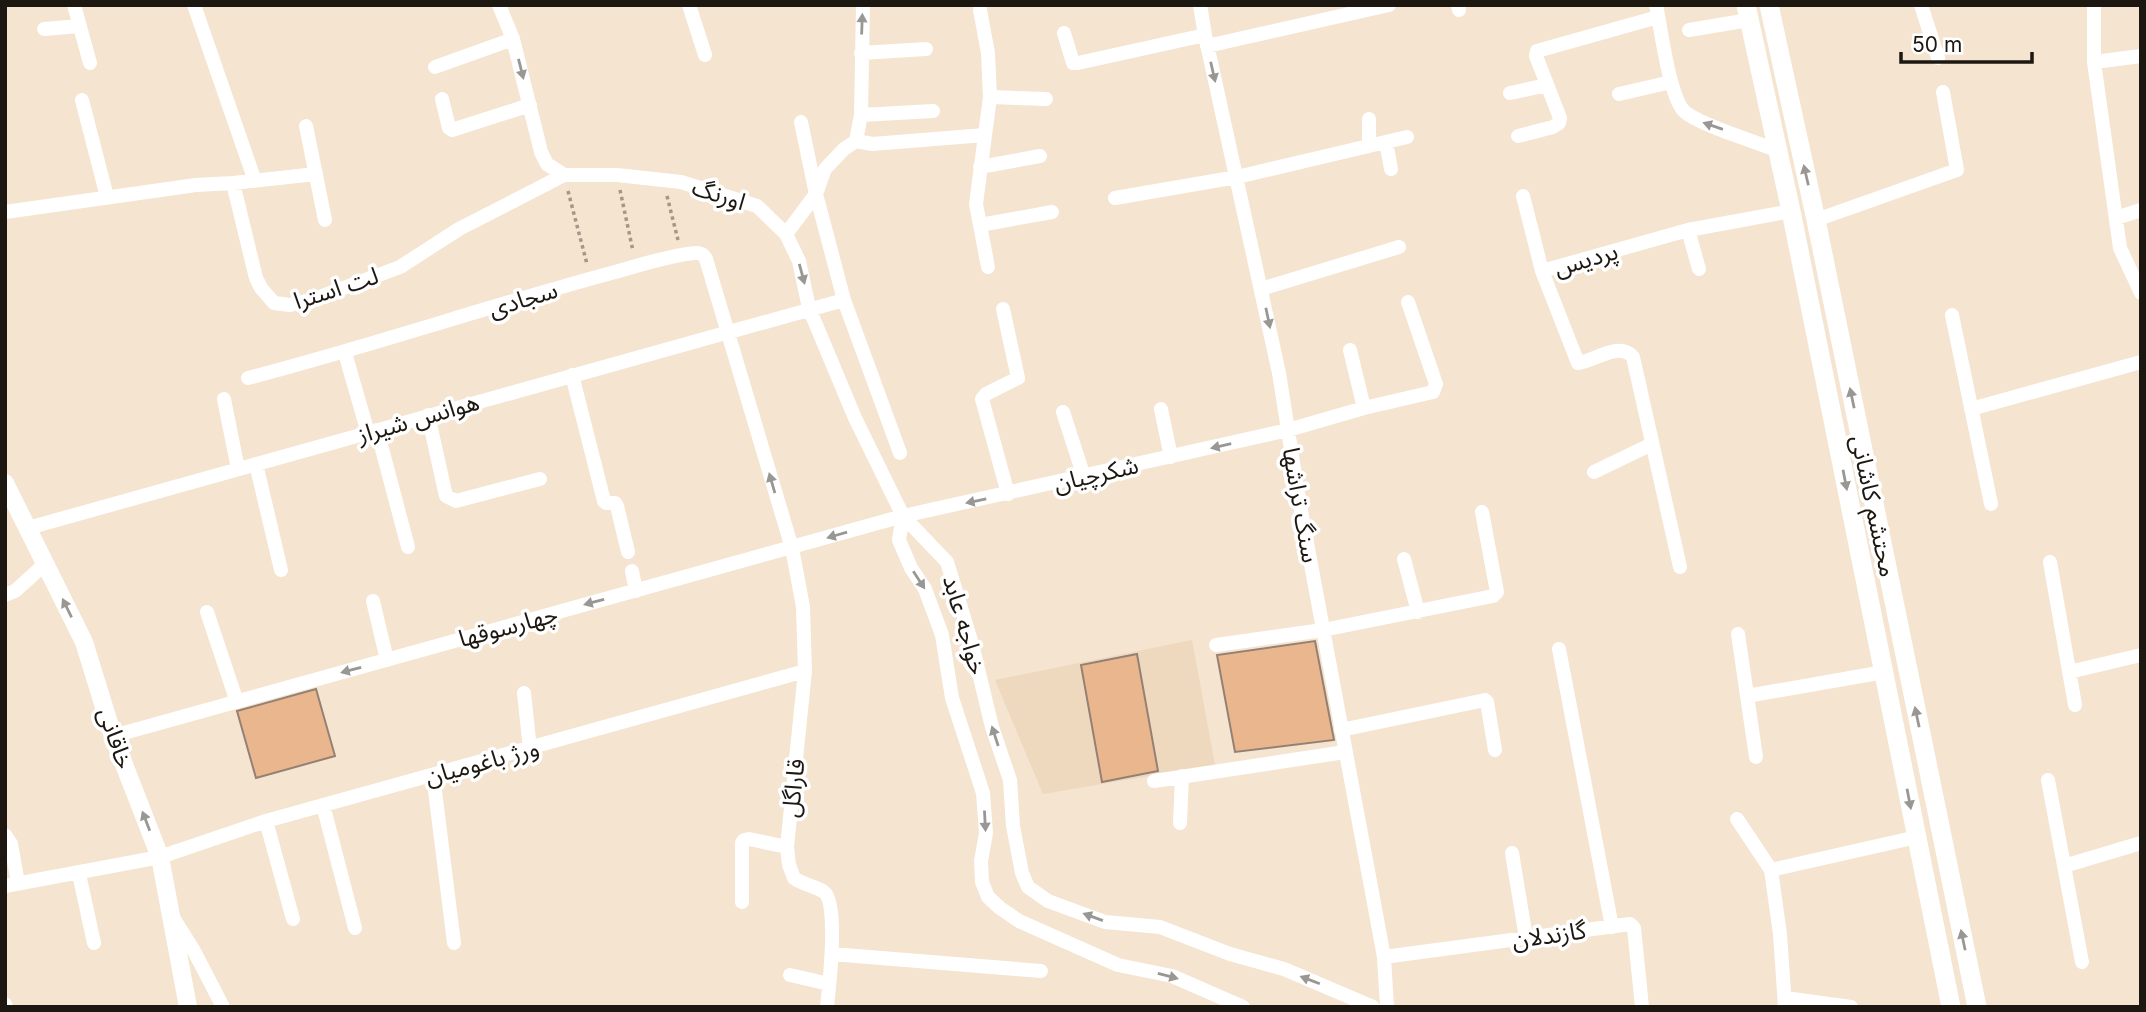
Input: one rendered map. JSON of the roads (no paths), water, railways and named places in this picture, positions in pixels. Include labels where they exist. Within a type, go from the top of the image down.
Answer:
[{"type":"main road","name":"محتشم کاشانی","points":[[1775,7],[1782,67],[1816,220],[1977,1007]]},
{"type":"main road","name":"محتشم کاشانی","points":[[1748,13],[1807,289],[1951,1007]]},
{"type":"main road","points":[[1760,70],[1761,64],[1770,58],[1779,62],[1782,67]]},
{"type":"main road","points":[[1807,289],[1829,284]]},
{"type":"street","points":[[74,5],[90,63]]},
{"type":"street","points":[[194,5],[255,181]]},
{"type":"street","points":[[499,5],[513,39],[541,152],[547,164],[564,175]]},
{"type":"street","points":[[690,5],[705,55]]},
{"type":"street","points":[[856,141],[861,115],[863,5]]},
{"type":"street","name":"سنگ تراشها","points":[[1200,5],[1279,373],[1323,631],[1384,957],[1387,1007]]},
{"type":"street","points":[[1063,33],[1070,59],[1078,64],[1389,5]]},
{"type":"street","points":[[1921,5],[1938,58]]},
{"type":"street","points":[[2094,5],[2094,62],[2120,248],[2141,293]]},
{"type":"street","points":[[980,10],[988,53],[990,97],[976,204],[988,267]]},
{"type":"street","points":[[1518,136],[1559,123],[1560,118],[1536,56],[1537,51],[1657,11],[1671,82],[1682,109],[1697,120],[1777,150]]},
{"type":"street","points":[[1689,30],[1748,13]]},
{"type":"street","points":[[44,29],[80,26]]},
{"type":"street","points":[[435,67],[513,39]]},
{"type":"street","points":[[861,53],[926,49]]},
{"type":"street","points":[[2094,62],[2141,56]]},
{"type":"street","points":[[1619,94],[1671,82]]},
{"type":"street","points":[[1510,93],[1547,85]]},
{"type":"street","points":[[1816,220],[1957,170],[1943,92]]},
{"type":"street","points":[[990,97],[1046,99]]},
{"type":"street","points":[[443,99],[449,128],[452,130],[530,105]]},
{"type":"street","points":[[82,100],[107,197]]},
{"type":"street","points":[[861,115],[933,111]]},
{"type":"street","points":[[1369,119],[1369,146]]},
{"type":"street","points":[[801,122],[816,194],[844,300],[900,453]]},
{"type":"street","points":[[306,127],[324,220]]},
{"type":"street","points":[[786,234],[816,194],[825,169],[844,149],[856,141],[872,144],[985,135]]},
{"type":"street","points":[[1115,198],[1237,177],[1407,137]]},
{"type":"street","points":[[1386,142],[1391,169]]},
{"type":"street","points":[[980,167],[1040,156]]},
{"type":"street","points":[[5,212],[196,185],[316,174]]},
{"type":"street","name":"اورنگ","points":[[564,175],[617,175],[681,182],[757,206],[786,234],[799,261],[809,308],[855,418],[903,516]]},
{"type":"street","name":"لت استرا","points":[[233,183],[256,278],[274,303],[290,305],[314,299],[400,267],[459,229],[564,175]]},
{"type":"street","points":[[1523,196],[1542,271]]},
{"type":"street","points":[[2116,218],[2141,210]]},
{"type":"street","name":"پردیس","points":[[1680,567],[1633,357],[1628,351],[1621,349],[1578,363],[1542,271],[1688,230],[1791,211]]},
{"type":"street","points":[[980,225],[1052,212]]},
{"type":"street","points":[[1688,230],[1699,269]]},
{"type":"street","points":[[1261,289],[1399,247]]},
{"type":"street","name":"سجادی","points":[[248,378],[591,279],[682,256],[699,253],[703,255]]},
{"type":"street","name":"قاراگل","points":[[703,255],[792,548],[803,607],[805,671],[787,847],[794,878],[829,897],[832,954],[827,1007]]},
{"type":"street","name":"هوانس شیراز","points":[[27,528],[844,300]]},
{"type":"street","name":"شکرچیان","points":[[903,516],[1288,430],[1433,392],[1436,384],[1408,302]]},
{"type":"street","points":[[1003,309],[1018,379],[986,394],[982,399],[1007,494]]},
{"type":"street","points":[[1952,315],[1991,504]]},
{"type":"street","points":[[1350,350],[1364,408]]},
{"type":"street","points":[[345,352],[408,547]]},
{"type":"street","points":[[1971,409],[2141,362]]},
{"type":"street","points":[[572,375],[604,500],[617,506],[628,552]]},
{"type":"street","points":[[224,399],[238,469]]},
{"type":"street","points":[[1161,409],[1171,457]]},
{"type":"street","points":[[1063,412],[1084,477]]},
{"type":"street","points":[[428,415],[446,496],[451,500],[456,501],[540,479]]},
{"type":"street","points":[[1594,472],[1652,444]]},
{"type":"street","points":[[256,464],[281,570]]},
{"type":"street","name":"خاقانی","points":[[5,483],[84,642],[113,736],[160,857],[188,1007]]},
{"type":"street","points":[[1216,645],[1323,631],[1496,595],[1482,512]]},
{"type":"street","name":"چهارسوقها","points":[[113,736],[903,516]]},
{"type":"street","name":"خواجه عابد","points":[[903,516],[899,540],[911,568],[926,589],[942,635],[952,698],[983,793],[986,833],[981,860],[982,882],[988,897],[1019,921],[1118,965],[1172,976],[1243,1007]]},
{"type":"street","name":"خواجه عابد","points":[[903,516],[947,562],[972,644],[992,727],[1010,780],[1013,826],[1022,873],[1028,887],[1048,901],[1105,922],[1160,927],[1230,954],[1284,969],[1373,1007]]},
{"type":"street","points":[[1404,559],[1419,612]]},
{"type":"street","points":[[2050,562],[2074,705]]},
{"type":"street","points":[[5,595],[15,591],[45,564]]},
{"type":"street","points":[[632,572],[636,591]]},
{"type":"street","points":[[373,601],[387,660]]},
{"type":"street","points":[[207,612],[237,702]]},
{"type":"street","points":[[1738,634],[1756,757]]},
{"type":"street","points":[[1559,649],[1612,927]]},
{"type":"street","points":[[2069,672],[2141,655]]},
{"type":"street","name":"ورژ باغومیان","points":[[12,885],[160,857],[266,821],[805,671]]},
{"type":"street","points":[[1747,696],[1884,672]]},
{"type":"street","points":[[524,693],[530,749]]},
{"type":"street","points":[[1341,730],[1485,700],[1495,750]]},
{"type":"street","points":[[1154,781],[1345,752]]},
{"type":"street","points":[[433,775],[454,943]]},
{"type":"street","points":[[1180,823],[1182,776]]},
{"type":"street","points":[[2048,780],[2082,962]]},
{"type":"street","points":[[323,805],[355,928]]},
{"type":"street","points":[[1737,819],[1770,870],[1780,934],[1785,1002],[1851,1007]]},
{"type":"street","points":[[266,821],[293,919]]},
{"type":"street","points":[[5,835],[12,844],[12,885]]},
{"type":"street","points":[[1770,870],[1917,837]]},
{"type":"street","points":[[742,902],[744,840],[787,847]]},
{"type":"street","points":[[2064,866],[2141,843]]},
{"type":"street","points":[[1512,853],[1527,939]]},
{"type":"street","points":[[79,874],[94,943]]},
{"type":"street","points":[[171,914],[223,1007]]},
{"type":"street","name":"گازندلان","points":[[1384,957],[1630,924],[1634,928],[1642,1007]]},
{"type":"street","points":[[832,954],[1041,971]]},
{"type":"street","points":[[790,975],[829,984]]}]
